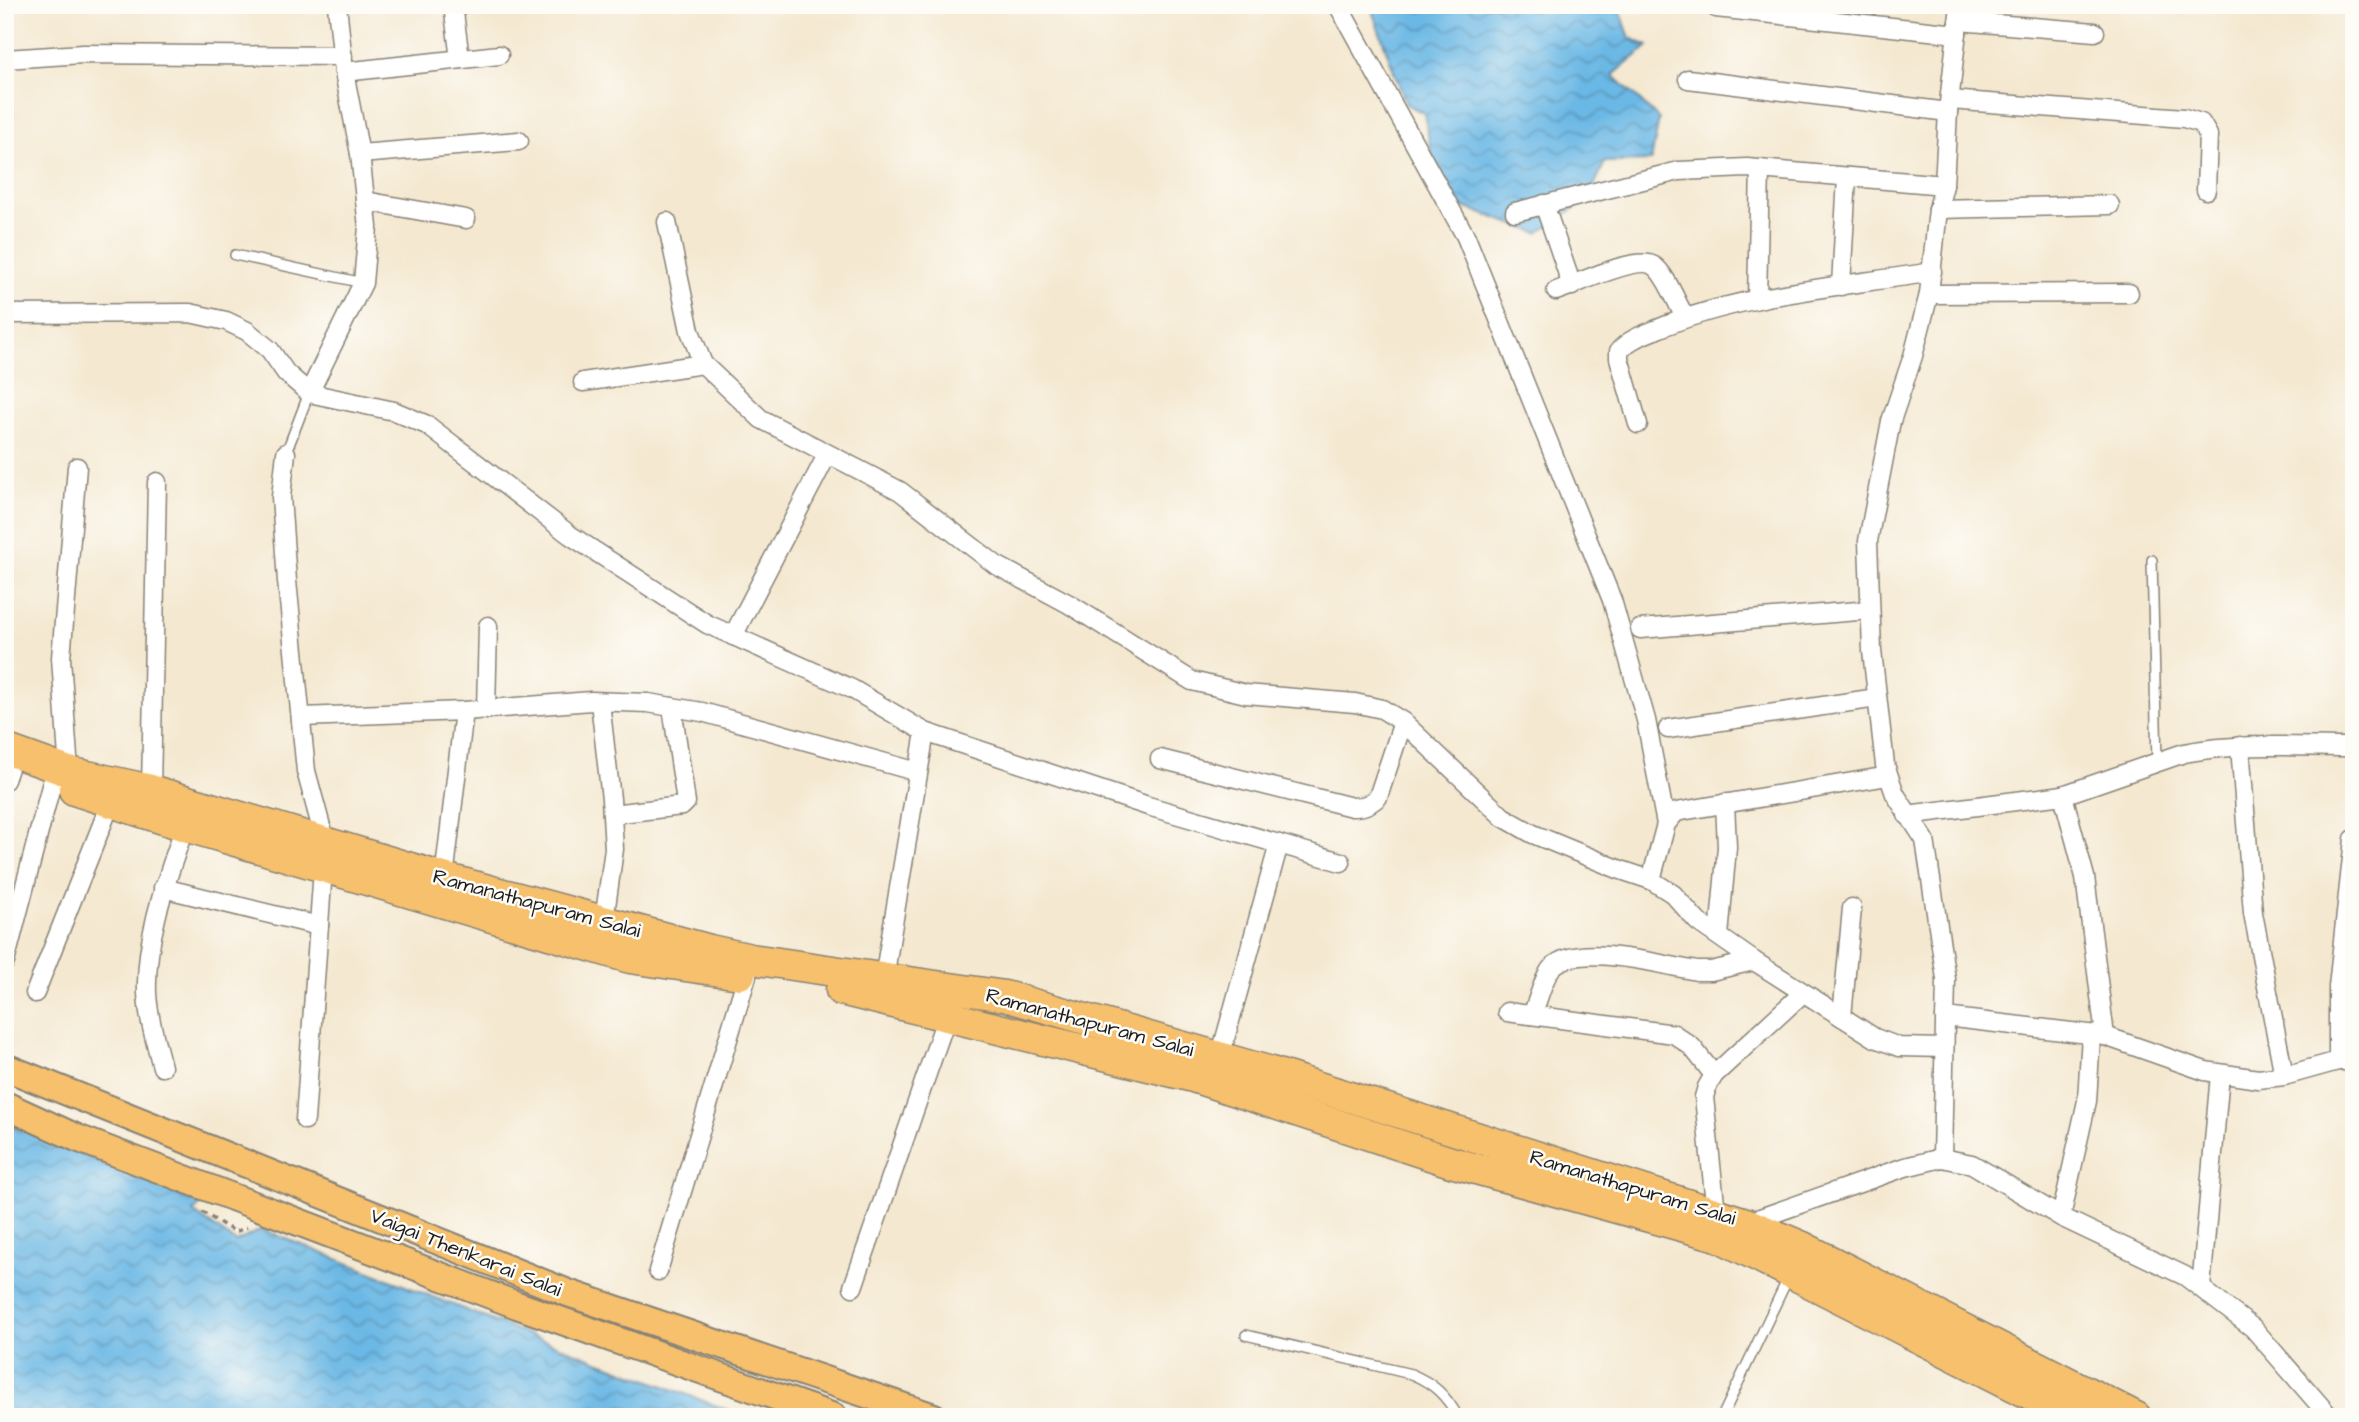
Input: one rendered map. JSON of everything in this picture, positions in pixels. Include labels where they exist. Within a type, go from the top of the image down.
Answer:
[{"type":"highway","name":"Ramanathapuram Salai","points":[[6,766],[151,790],[324,854],[630,958],[853,992],[1193,1077],[1451,1161],[1797,1260],[2136,1417]]},
{"type":"highway","name":"Ramanathapuram Salai","points":[[61,777],[111,802],[185,826],[444,878],[751,959],[1005,996],[1220,1057],[1716,1213],[1746,1223],[1797,1260],[2076,1417]]},
{"type":"main road","name":"Vaigai Thenkarai Salai","points":[[5,1067],[568,1293],[934,1417]]},
{"type":"main road","name":"Vaigai Thenkarai Salai","points":[[5,1105],[77,1138],[517,1305],[834,1417]]},
{"type":"street","points":[[309,393],[363,284],[368,227],[360,154],[337,5]]},
{"type":"street","points":[[453,5],[460,59]]},
{"type":"street","points":[[1338,5],[1466,237],[1592,550],[1612,600],[1646,720],[1667,824]]},
{"type":"street","points":[[1716,8],[1958,20],[2095,32]]},
{"type":"street","points":[[1942,1158],[1946,979],[1928,852],[1921,832],[1895,794],[1885,765],[1872,652],[1868,541],[1891,421],[1913,356],[1929,294],[1938,209],[1944,185],[1958,20]]},
{"type":"street","points":[[5,59],[83,54],[344,64],[499,55]]},
{"type":"street","points":[[1688,79],[1949,106],[2184,118],[2201,123],[2208,135],[2206,190]]},
{"type":"street","points":[[360,154],[519,141]]},
{"type":"street","points":[[1515,212],[1679,171],[1760,169],[1944,185]]},
{"type":"street","points":[[1757,299],[1760,169]]},
{"type":"street","points":[[1841,286],[1847,177]]},
{"type":"street","points":[[365,201],[466,219]]},
{"type":"street","points":[[1544,204],[1564,289],[1628,265],[1652,263],[1659,270],[1685,317]]},
{"type":"street","points":[[1938,209],[2110,205]]},
{"type":"street","points":[[667,222],[690,331],[703,364],[761,419],[900,491],[996,565],[1069,604],[1192,681],[1246,694],[1355,703],[1382,709],[1404,722],[1503,817],[1533,834],[1651,880],[1673,894],[1698,922],[1875,1038],[1899,1047],[1944,1048]]},
{"type":"street","points":[[1638,424],[1619,358],[1619,351],[1629,342],[1685,317],[1757,299],[1932,272]]},
{"type":"street","points":[[1929,294],[2129,293]]},
{"type":"street","points":[[5,314],[190,313],[226,321],[247,331],[270,350],[286,373],[309,393],[394,411],[427,425],[570,535],[707,624],[852,689],[925,732],[1148,806],[1341,862]]},
{"type":"street","points":[[583,382],[703,364]]},
{"type":"street","points":[[286,453],[281,496],[287,581],[306,771],[324,854],[305,1120]]},
{"type":"street","points":[[733,636],[827,455]]},
{"type":"street","points":[[5,962],[61,777],[61,658],[77,467]]},
{"type":"street","points":[[151,790],[157,482]]},
{"type":"street","points":[[1640,629],[1870,610]]},
{"type":"street","points":[[486,710],[488,626]]},
{"type":"street","points":[[1668,729],[1877,698]]},
{"type":"street","points":[[302,717],[486,710],[600,702],[648,703],[702,712],[918,772]]},
{"type":"street","points":[[600,702],[614,849],[604,921]]},
{"type":"street","points":[[612,814],[682,806],[686,803],[672,707]]},
{"type":"street","points":[[444,878],[464,711]]},
{"type":"street","points":[[1160,759],[1352,807],[1362,807],[1378,797],[1404,722]]},
{"type":"street","points":[[884,978],[925,732]]},
{"type":"street","points":[[2240,746],[2253,914],[2284,1076]]},
{"type":"street","points":[[1907,815],[2063,795],[2184,753],[2240,746],[2354,747]]},
{"type":"street","points":[[1651,880],[1667,824],[1676,812],[1888,776]]},
{"type":"street","points":[[2061,1217],[2087,1101],[2098,1036],[2085,877],[2063,795]]},
{"type":"street","points":[[36,993],[111,802]]},
{"type":"street","points":[[1719,936],[1727,847],[1725,803]]},
{"type":"street","points":[[162,1067],[147,994],[148,965],[163,888],[185,826]]},
{"type":"street","points":[[1945,1017],[2098,1036],[2205,1071],[2258,1079],[2284,1076],[2346,1061],[2338,987],[2354,839]]},
{"type":"street","points":[[1220,1057],[1279,844]]},
{"type":"street","points":[[163,888],[319,926]]},
{"type":"street","points":[[1842,1017],[1852,908]]},
{"type":"street","points":[[1532,1015],[1551,970],[1568,958],[1594,954],[1697,971],[1711,971],[1754,961]]},
{"type":"street","points":[[658,1271],[747,975]]},
{"type":"street","points":[[1716,1213],[1704,1097],[1707,1087],[1714,1075],[1803,993]]},
{"type":"street","points":[[1507,1012],[1674,1034],[1692,1047],[1714,1075]]},
{"type":"street","points":[[853,1287],[947,1016]]},
{"type":"street","points":[[2201,1288],[2220,1074]]},
{"type":"street","points":[[1746,1223],[1905,1167],[1942,1158],[1972,1164],[2061,1217],[2185,1276],[2253,1328],[2330,1417]]},
{"type":"lane","points":[[234,255],[363,284]]},
{"type":"lane","points":[[286,453],[309,393]]},
{"type":"lane","points":[[2152,560],[2157,763]]},
{"type":"lane","points":[[1722,1417],[1797,1260]]},
{"type":"lane","points":[[1246,1335],[1410,1374],[1429,1382],[1449,1400],[1458,1417]]},
{"type":"path","points":[[199,1210],[235,1233],[247,1227]]},
{"type":"water","points":[[1370,5],[1618,5],[1630,38],[1648,46],[1613,75],[1659,119],[1651,161],[1605,162],[1588,199],[1538,233],[1440,199],[1424,113],[1406,104]]},
{"type":"water","points":[[5,1122],[202,1204],[193,1212],[236,1242],[262,1229],[516,1330],[746,1417],[5,1417]]}]
